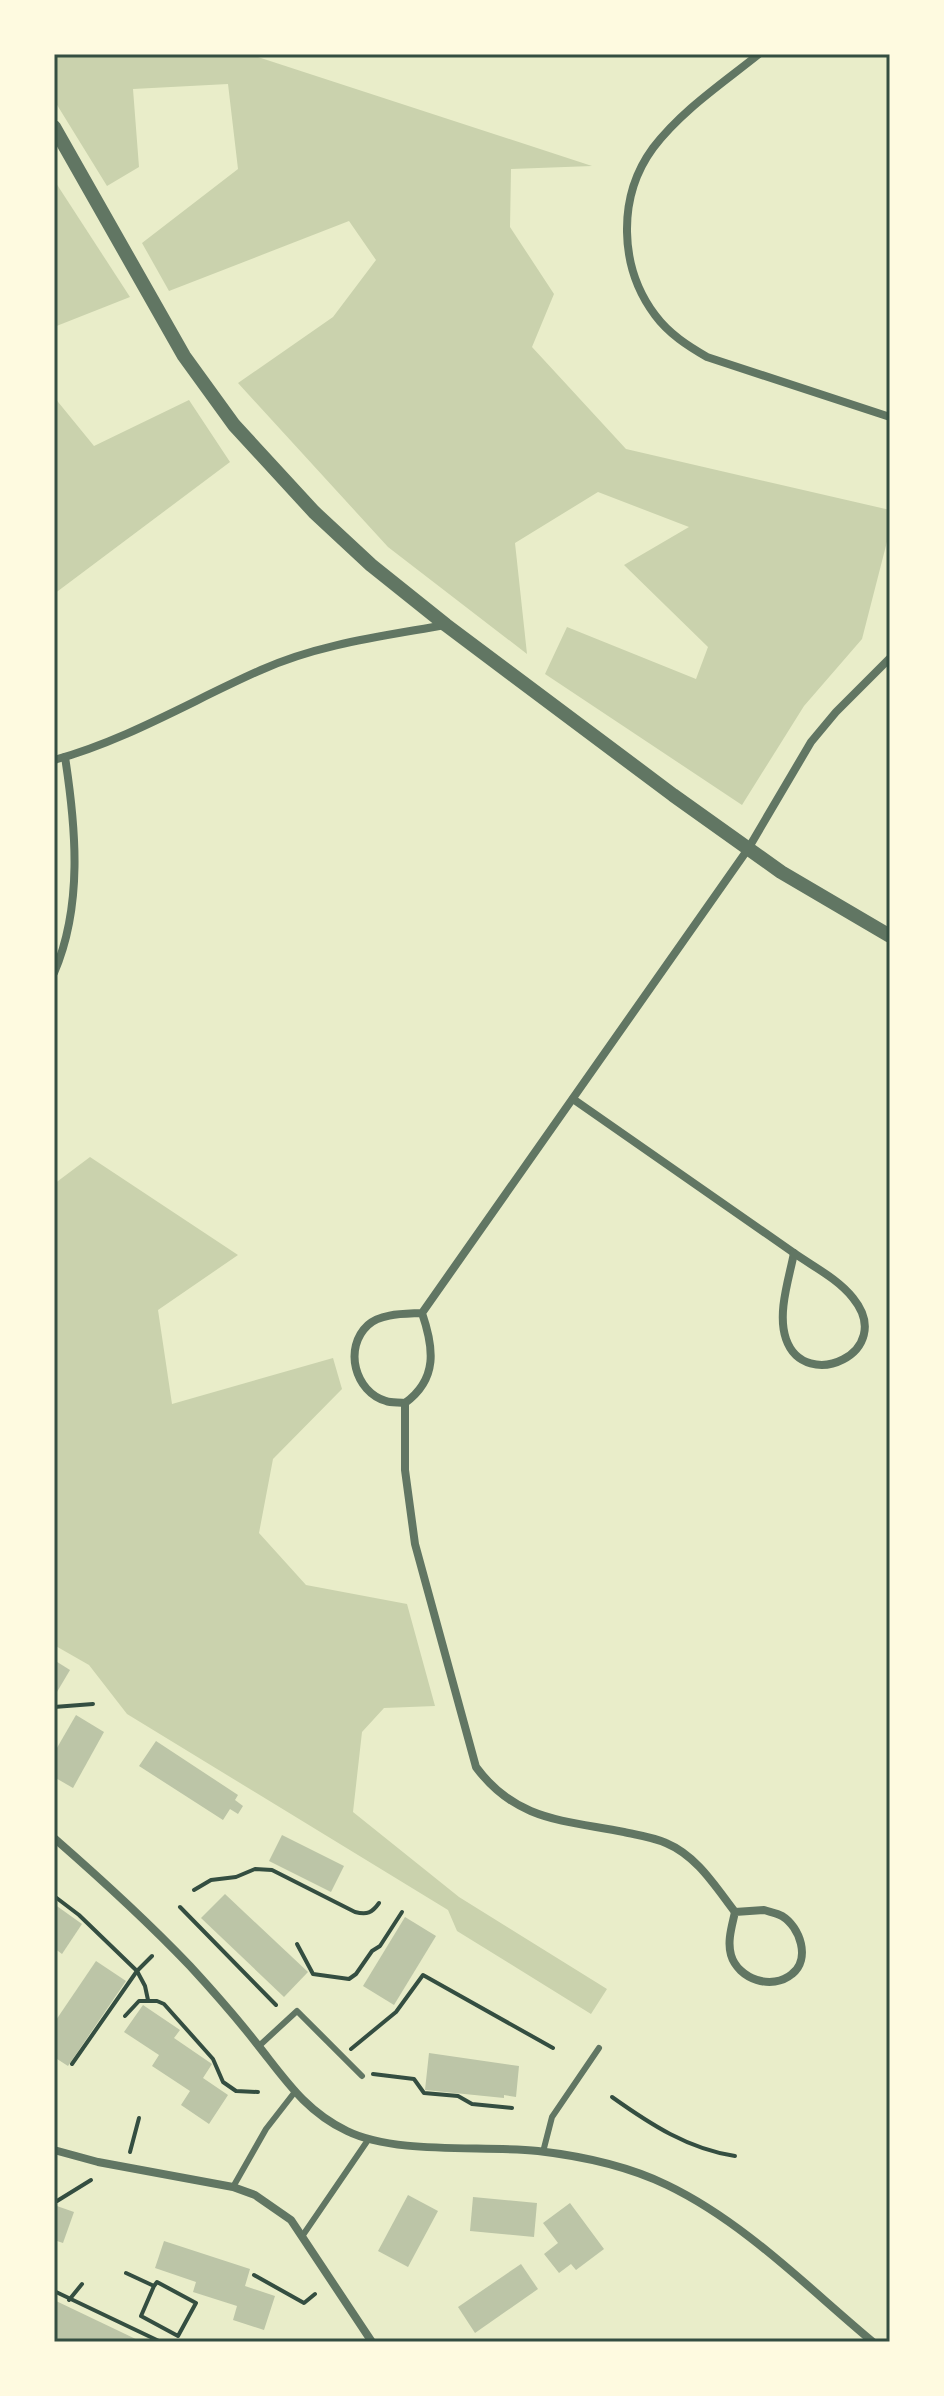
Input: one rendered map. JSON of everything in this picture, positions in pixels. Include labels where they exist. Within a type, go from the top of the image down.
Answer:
[{"type":"street","points":[[759,54],[680,118],[651,151],[640,170],[632,191],[626,234],[634,277],[656,316],[679,340],[707,357],[890,417]]},
{"type":"street","points":[[54,127],[170,333],[234,425],[348,544],[446,625],[748,849],[890,936]]},
{"type":"street","points":[[54,760],[127,733],[263,669],[330,648],[446,625]]},
{"type":"street","points":[[422,1313],[431,1339],[431,1364],[418,1393],[405,1403],[386,1401],[369,1390],[357,1373],[353,1358],[359,1339],[369,1324],[388,1316],[422,1313],[748,849],[811,742],[890,658]]},
{"type":"street","points":[[54,973],[64,951],[74,890],[75,859],[65,757]]},
{"type":"street","points":[[573,1099],[842,1286],[856,1301],[864,1317],[864,1335],[857,1351],[844,1361],[826,1365],[792,1353],[785,1336],[784,1310],[794,1253]]},
{"type":"street","points":[[405,1403],[405,1470],[415,1544],[476,1767],[492,1787],[514,1804],[539,1815],[666,1843],[702,1868],[735,1912],[730,1938],[731,1956],[742,1973],[760,1982],[779,1981],[794,1973],[802,1958],[802,1942],[795,1928],[781,1915],[764,1910],[735,1912]]},
{"type":"street","points":[[54,1838],[118,1894],[190,1966],[259,2046],[294,2093],[321,2116],[368,2140],[543,2152],[627,2170],[664,2184],[729,2222],[873,2342]]},
{"type":"street","points":[[54,2150],[110,2165],[233,2187],[255,2195],[291,2220],[303,2235],[372,2342]]},
{"type":"lane","points":[[259,2046],[297,2011],[362,2076]]},
{"type":"lane","points":[[543,2152],[552,2117],[599,2048]]},
{"type":"lane","points":[[233,2187],[266,2129],[294,2093]]},
{"type":"lane","points":[[303,2235],[368,2140]]},
{"type":"path","points":[[54,1707],[93,1704]]},
{"type":"path","points":[[194,1890],[211,1880],[236,1877],[264,1868],[355,1912],[373,1912],[379,1903]]},
{"type":"path","points":[[54,1896],[79,1915],[137,1971],[148,2000]]},
{"type":"path","points":[[180,1907],[276,2005]]},
{"type":"path","points":[[297,1944],[313,1974],[349,1979],[372,1951],[380,1946],[402,1912]]},
{"type":"path","points":[[72,2064],[137,1971],[152,1956]]},
{"type":"path","points":[[343,2057],[396,2012],[423,1975],[553,2048]]},
{"type":"path","points":[[125,2016],[134,2004],[148,2000],[164,2004],[213,2059],[223,2082],[246,2092],[258,2092]]},
{"type":"path","points":[[362,2076],[372,2074],[414,2079],[424,2093],[458,2096],[472,2104],[512,2108]]},
{"type":"path","points":[[612,2097],[642,2118],[699,2148],[735,2156]]},
{"type":"path","points":[[130,2152],[139,2118]]},
{"type":"path","points":[[54,2200],[91,2180]]},
{"type":"path","points":[[126,2273],[154,2286]]},
{"type":"path","points":[[254,2275],[304,2303],[315,2294]]},
{"type":"path","points":[[157,2282],[196,2303],[178,2336],[141,2316],[154,2286],[157,2282]]},
{"type":"path","points":[[69,2300],[82,2284]]},
{"type":"path","points":[[54,2291],[161,2342]]},
{"type":"path","points":[[139,2331],[145,2318]]},
{"type":"green space","points":[[54,54],[249,54],[592,166],[511,169],[510,227],[554,294],[532,347],[626,449],[890,510],[890,530],[862,639],[804,706],[742,805],[545,674],[567,627],[696,679],[708,647],[624,565],[689,527],[598,492],[515,543],[527,654],[388,547],[238,383],[333,317],[376,260],[349,221],[169,291],[142,243],[238,169],[228,84],[133,89],[139,167],[107,186],[54,100]]},
{"type":"green space","points":[[54,180],[130,297],[54,327]]},
{"type":"green space","points":[[54,397],[94,446],[189,400],[230,462],[54,594]]},
{"type":"green space","points":[[90,1157],[238,1255],[158,1310],[172,1404],[333,1358],[342,1389],[273,1459],[259,1533],[306,1585],[407,1604],[435,1706],[384,1708],[362,1732],[353,1812],[459,1897],[607,1989],[591,2014],[457,1931],[448,1910],[127,1714],[89,1665],[54,1645],[54,1184]]},
{"type":"building","points":[[54,1660],[70,1670],[54,1697]]},
{"type":"building","points":[[76,1715],[104,1732],[73,1788],[54,1777],[54,1753]]},
{"type":"building","points":[[156,1741],[238,1795],[235,1800],[243,1806],[238,1814],[230,1809],[223,1820],[139,1766]]},
{"type":"building","points":[[282,1835],[344,1866],[331,1892],[269,1861]]},
{"type":"building","points":[[225,1894],[308,1972],[284,1997],[201,1918]]},
{"type":"building","points":[[54,1904],[82,1924],[62,1954],[54,1948]]},
{"type":"building","points":[[405,1917],[436,1936],[394,2005],[363,1986]]},
{"type":"building","points":[[96,1961],[126,1981],[68,2066],[54,2057],[54,2023]]},
{"type":"building","points":[[143,2005],[180,2030],[174,2038],[212,2064],[203,2078],[228,2095],[209,2124],[181,2105],[190,2091],[152,2066],[159,2055],[124,2032]]},
{"type":"building","points":[[429,2053],[519,2066],[516,2097],[425,2090]]},
{"type":"building","points":[[408,2195],[438,2211],[408,2267],[378,2251]]},
{"type":"building","points":[[473,2197],[537,2203],[534,2237],[470,2231]]},
{"type":"building","points":[[570,2203],[604,2249],[576,2270],[571,2264],[559,2273],[544,2254],[558,2243],[543,2223]]},
{"type":"building","points":[[54,2205],[74,2212],[63,2243],[54,2240]]},
{"type":"building","points":[[164,2241],[250,2269],[245,2286],[275,2296],[264,2330],[233,2320],[237,2306],[193,2292],[196,2282],[155,2268]]},
{"type":"building","points":[[521,2264],[538,2289],[475,2333],[458,2307]]},
{"type":"building","points":[[54,2300],[142,2342],[64,2342],[54,2337]]}]
